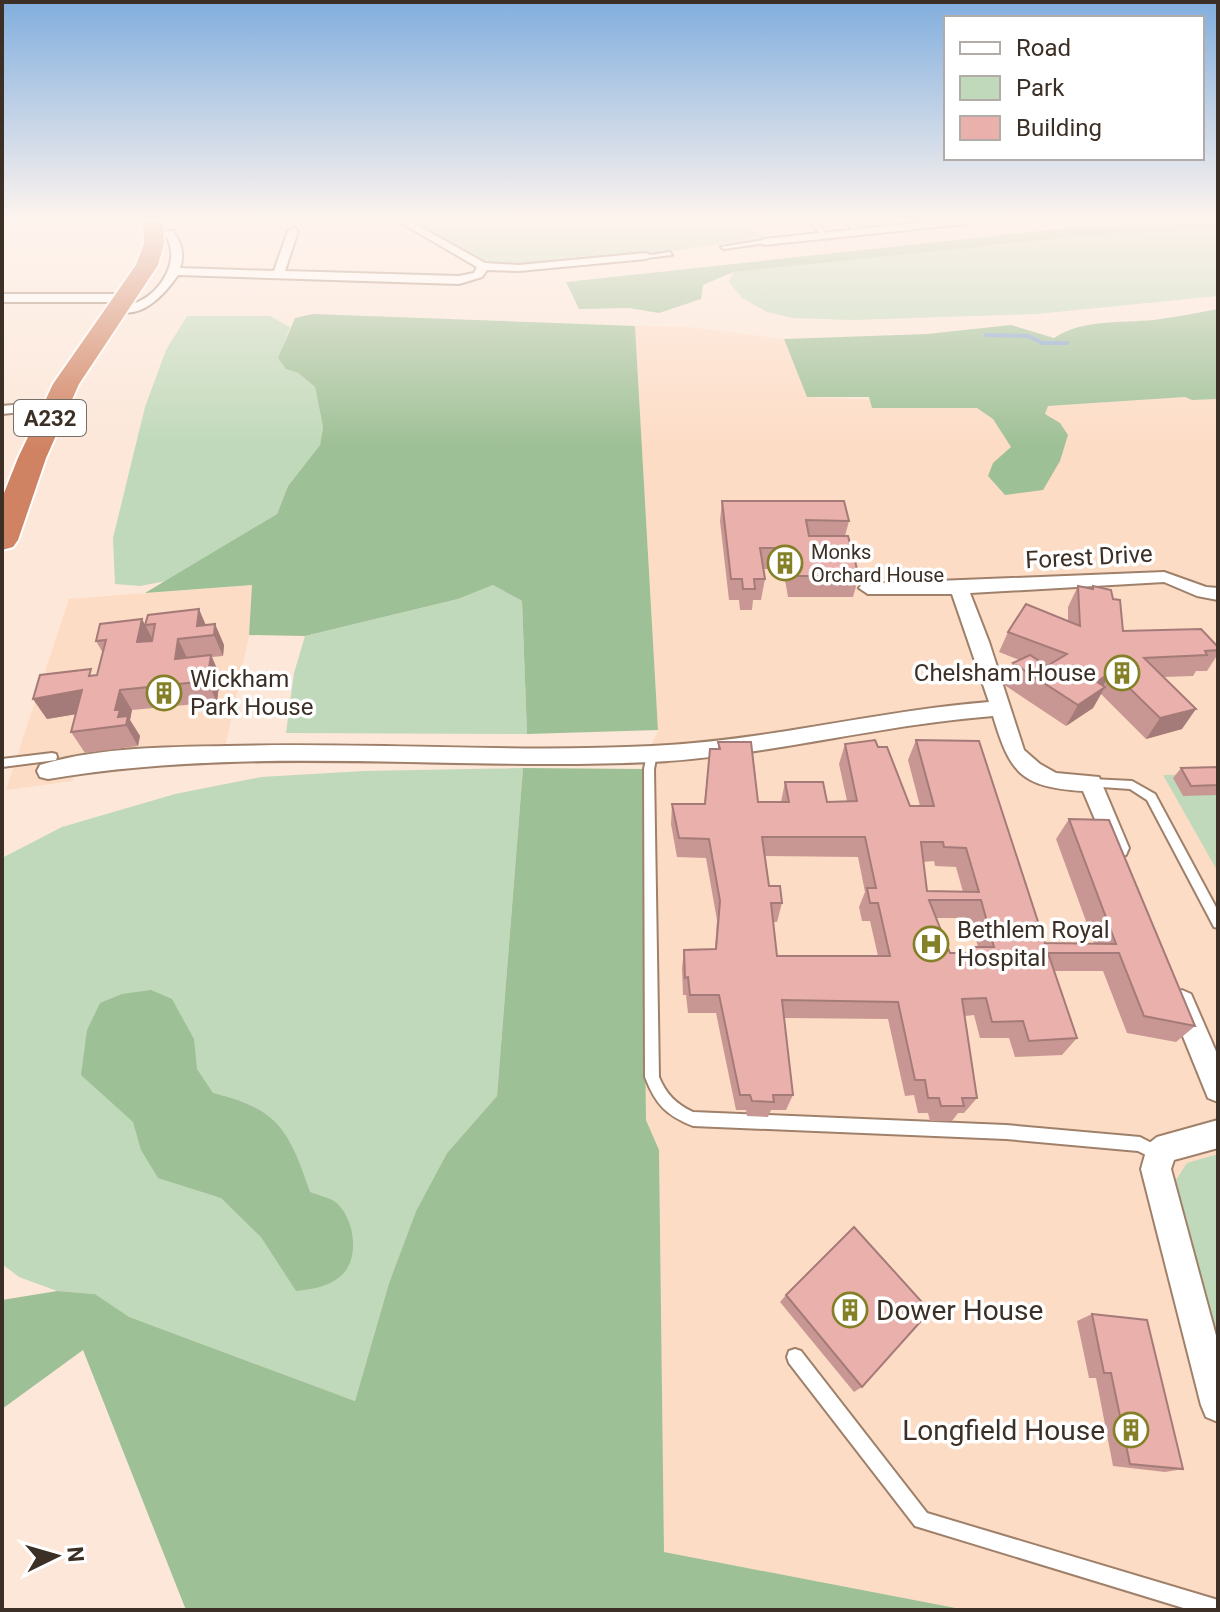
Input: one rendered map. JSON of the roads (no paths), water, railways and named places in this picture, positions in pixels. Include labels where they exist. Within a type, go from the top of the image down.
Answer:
[{"type":"highway","name":"A232","points":[[4,529],[16,492],[73,371],[127,296]]},
{"type":"street","points":[[2,298],[123,303],[138,307],[152,296]]},
{"type":"street","points":[[2,410],[55,405]]},
{"type":"street","name":"Forest Drive","points":[[868,588],[959,588],[1164,577],[1176,579],[1194,591],[1218,594]]},
{"type":"street","points":[[959,588],[980,642],[1015,754],[1032,770],[1053,781],[1091,783],[1127,870]]},
{"type":"street","points":[[50,764],[254,753],[652,754],[741,747],[939,711],[1000,708]]},
{"type":"street","points":[[1176,987],[1218,1089]]},
{"type":"street","points":[[1218,1134],[1167,1147],[1158,1154],[1156,1169],[1218,1405]]},
{"type":"lane","points":[[652,754],[649,769],[652,1077],[658,1095],[673,1111],[693,1119],[1006,1132],[1140,1144],[1158,1154]]},
{"type":"lane","points":[[2,763],[50,764]]},
{"type":"lane","points":[[1091,783],[1132,785],[1151,797],[1218,923]]},
{"type":"lane","points":[[795,1357],[921,1520],[1218,1609]]},
{"type":"waterway","points":[[986,335],[1029,336],[1042,343],[1067,343]]},
{"type":"place","name":"Monks Orchard House","points":[[785,563]]},
{"type":"place","name":"Chelsham House","points":[[1122,673]]},
{"type":"place","name":"Wickham Park House","points":[[164,693]]},
{"type":"place","name":"Bethlem Royal Hospital","points":[[931,944]]},
{"type":"place","name":"Dower House","points":[[850,1310]]},
{"type":"place","name":"Longfield House","points":[[1131,1430]]}]
